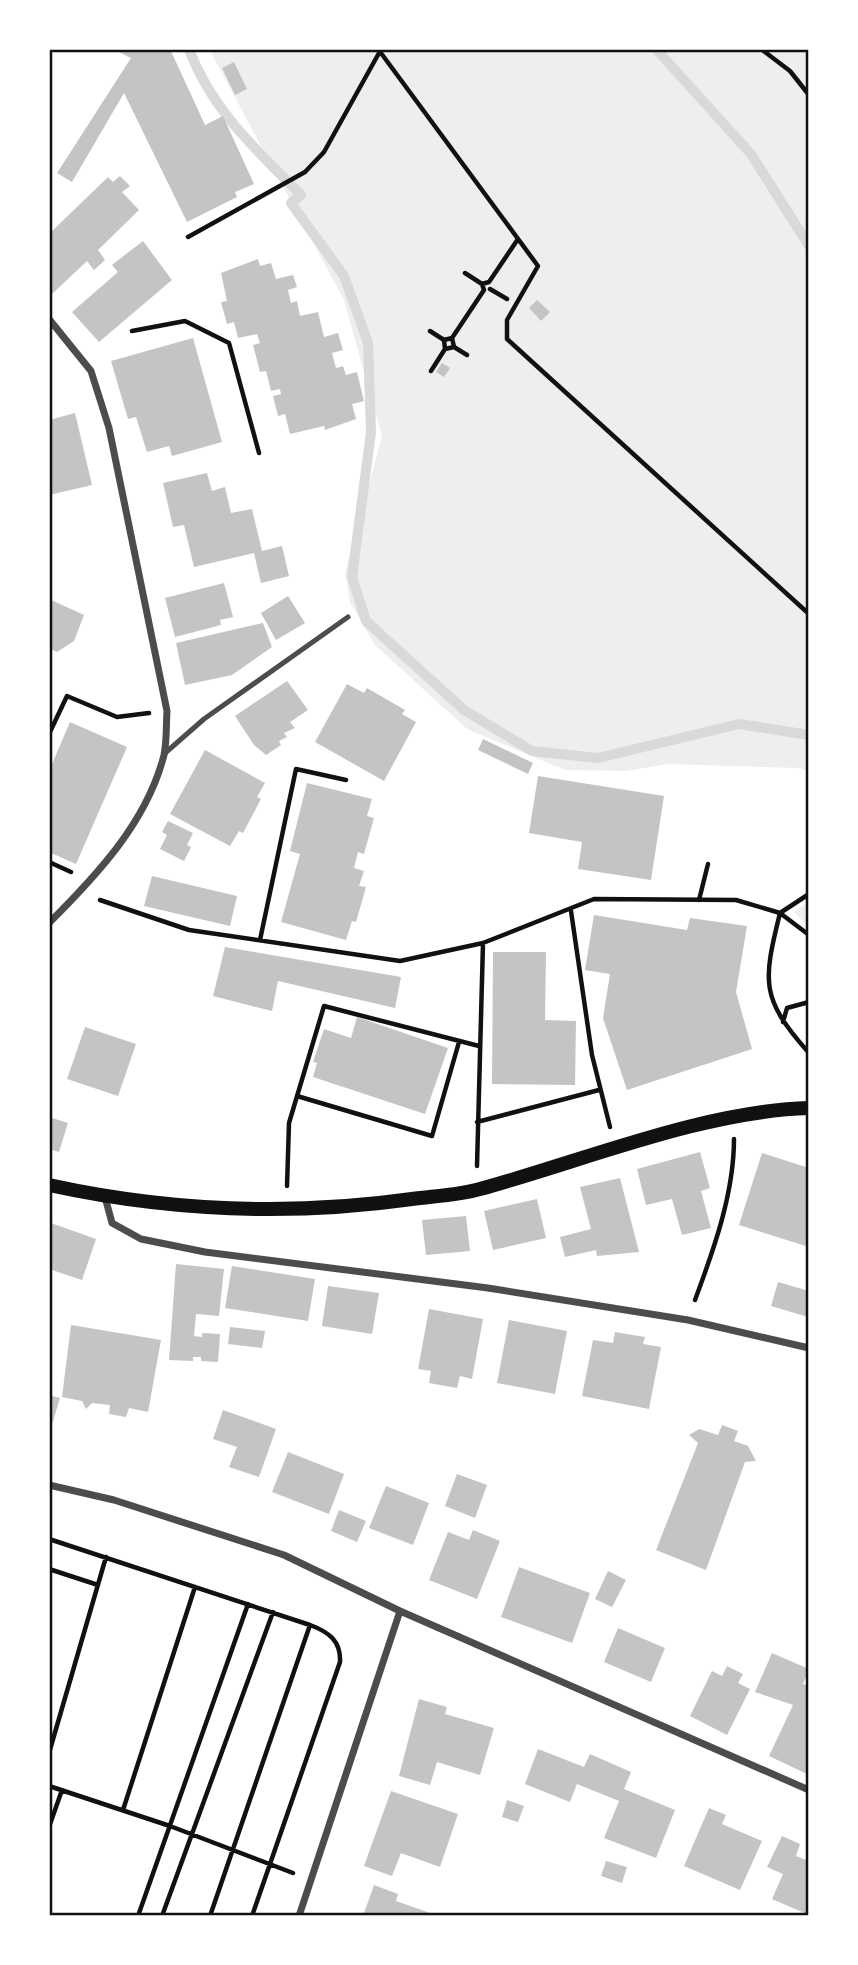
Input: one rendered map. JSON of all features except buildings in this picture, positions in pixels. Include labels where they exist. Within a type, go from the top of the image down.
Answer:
[{"type":"main road","points":[[49,1185],[105,1197],[221,1208],[286,1210],[372,1205],[477,1190],[734,1119],[785,1109],[809,1108]]},
{"type":"street","points":[[49,319],[90,371],[109,428],[167,711],[164,754],[145,801],[120,846],[49,923]]},
{"type":"street","points":[[105,1197],[112,1223],[141,1240],[301,1265],[488,1288],[688,1320],[809,1348]]},
{"type":"street","points":[[49,1485],[114,1500],[284,1555],[401,1611],[809,1790]]},
{"type":"street","points":[[299,1916],[401,1611]]},
{"type":"lane","points":[[164,754],[204,719],[348,617]]},
{"type":"path","points":[[761,49],[790,71],[809,95]]},
{"type":"path","points":[[188,237],[305,172],[324,152],[379,51],[538,266],[507,320],[507,340],[809,614]]},
{"type":"path","points":[[482,284],[489,282],[518,239]]},
{"type":"path","points":[[465,273],[482,284],[484,290]]},
{"type":"path","points":[[489,282],[491,289]]},
{"type":"path","points":[[430,331],[444,340],[452,338],[484,290],[491,289],[507,299]]},
{"type":"path","points":[[132,331],[185,321],[229,343],[258,453]]},
{"type":"path","points":[[452,338],[454,347]]},
{"type":"path","points":[[430,371],[445,349],[444,340]]},
{"type":"path","points":[[445,349],[454,347],[467,355]]},
{"type":"path","points":[[49,734],[67,696],[117,717],[167,711]]},
{"type":"path","points":[[260,940],[296,769],[346,780]]},
{"type":"path","points":[[699,900],[708,864]]},
{"type":"path","points":[[79,892],[189,930],[400,961],[483,943],[571,911],[594,899],[736,900],[780,913],[809,935]]},
{"type":"path","points":[[809,894],[780,913],[768,962],[772,1004],[783,1023],[809,1053]]},
{"type":"path","points":[[571,911],[599,1090],[616,1150]]},
{"type":"path","points":[[477,1190],[483,943]]},
{"type":"path","points":[[783,1023],[787,1008],[809,1002]]},
{"type":"path","points":[[286,1210],[289,1124],[324,1006],[479,1046]]},
{"type":"path","points":[[297,1096],[432,1136],[459,1042]]},
{"type":"path","points":[[477,1122],[599,1090]]},
{"type":"path","points":[[688,1320],[710,1258],[734,1166],[734,1119]]},
{"type":"path","points":[[49,1539],[273,1612],[310,1625],[334,1639],[340,1651],[340,1662],[252,1916]]},
{"type":"path","points":[[49,1753],[106,1558]]},
{"type":"path","points":[[49,1569],[98,1585]]},
{"type":"path","points":[[123,1810],[195,1587]]},
{"type":"path","points":[[138,1916],[248,1604]]},
{"type":"path","points":[[162,1916],[273,1612]]},
{"type":"path","points":[[210,1916],[310,1625]]},
{"type":"path","points":[[49,1786],[170,1826],[310,1880]]},
{"type":"path","points":[[49,1827],[62,1790]]},
{"type":"shaded area","points":[[209,49],[809,49],[809,771],[798,768],[668,764],[626,771],[565,770],[467,729],[375,645],[350,602],[345,573],[382,436],[344,300]]},
{"type":"shaded area","points":[[809,901],[809,927],[794,912]]},
{"type":"waterway","points":[[189,49],[198,71],[222,110],[301,195],[291,203],[344,276],[368,343],[371,432],[352,577],[366,621],[464,710],[532,751],[598,758],[739,724],[809,735]]},
{"type":"waterway","points":[[656,49],[751,154],[809,246]]}]
